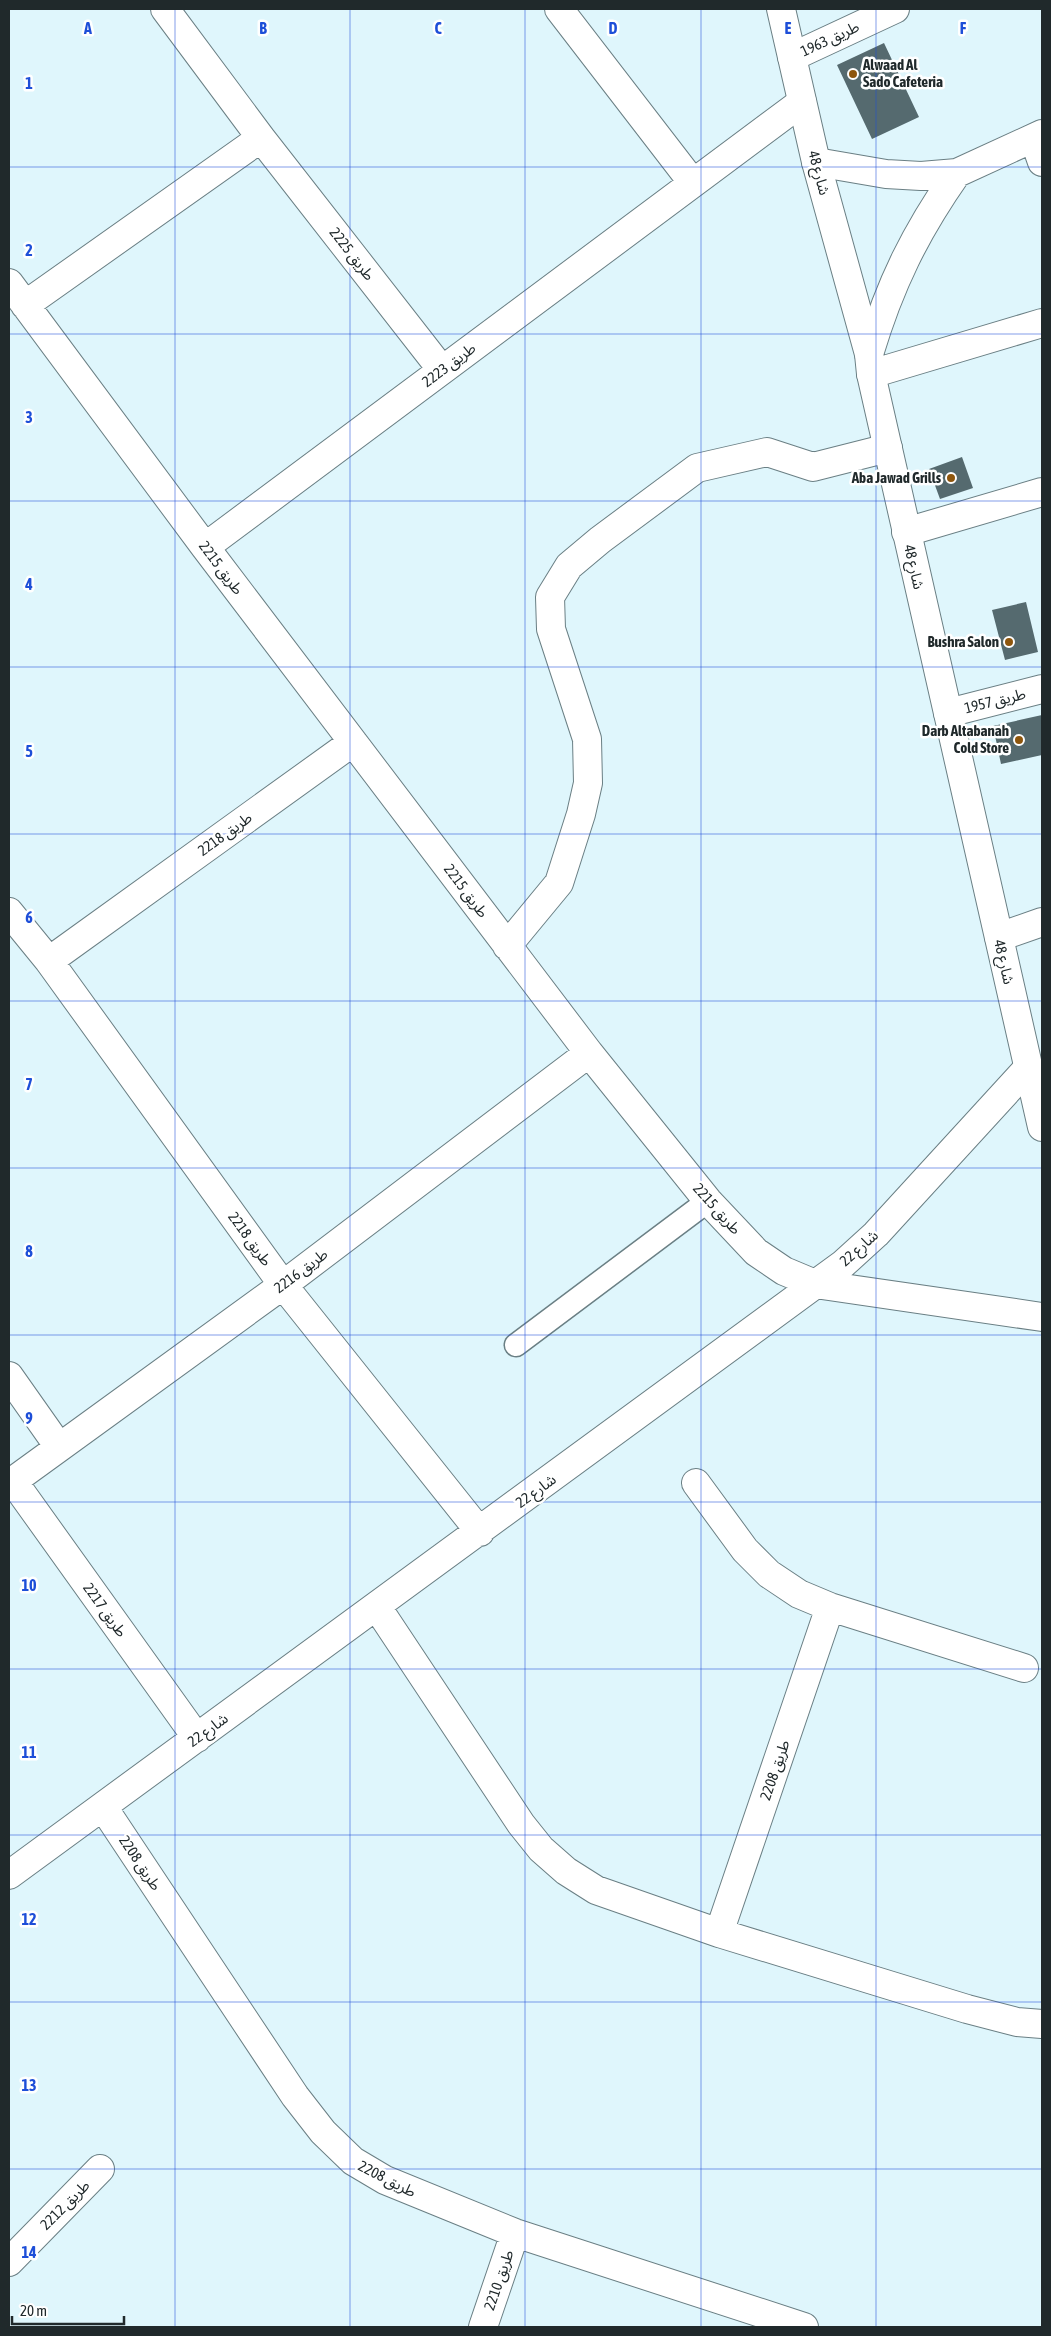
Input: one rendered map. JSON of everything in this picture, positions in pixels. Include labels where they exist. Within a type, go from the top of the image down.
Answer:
[{"type":"street","name":"طريق 2225","points":[[165,9],[261,138],[442,370]]},
{"type":"street","points":[[559,9],[693,182]]},
{"type":"street","name":"شارع 48","points":[[781,9],[816,162],[870,364],[906,532],[1042,1126]]},
{"type":"street","name":"طريق 1963","points":[[792,57],[896,9]]},
{"type":"street","name":"طريق 2223","points":[[205,547],[802,102]]},
{"type":"street","points":[[25,305],[261,138]]},
{"type":"street","points":[[816,162],[886,174],[921,176],[957,173],[1039,145]]},
{"type":"street","points":[[957,173],[928,215],[904,260],[884,306],[870,364],[1042,323]]},
{"type":"street","name":"طريق 2215","points":[[9,283],[205,547],[589,1054],[708,1201],[756,1252],[784,1270],[815,1284],[1042,1317]]},
{"type":"street","points":[[507,946],[559,883],[579,823],[588,783],[588,739],[551,629],[550,597],[569,566],[600,540],[697,468],[767,452],[813,467],[888,448]]},
{"type":"street","points":[[906,532],[1042,492]]},
{"type":"street","name":"طريق 1957","points":[[948,713],[1042,689]]},
{"type":"street","name":"طريق 2218","points":[[49,961],[353,742]]},
{"type":"street","name":"طريق 2218","points":[[9,912],[49,961],[283,1285],[480,1532]]},
{"type":"street","points":[[999,937],[1042,922]]},
{"type":"street","name":"طريق 2216","points":[[11,1482],[283,1285],[589,1054]]},
{"type":"street","name":"شارع 22","points":[[9,1875],[480,1532],[843,1264],[876,1234],[1028,1068]]},
{"type":"street","points":[[9,1376],[59,1446]]},
{"type":"street","name":"طريق 2217","points":[[11,1482],[197,1738]]},
{"type":"street","points":[[696,1484],[745,1550],[770,1574],[798,1594],[1024,1668]]},
{"type":"street","name":"طريق 2208","points":[[720,1933],[830,1606]]},
{"type":"street","points":[[377,1607],[521,1824],[541,1849],[566,1872],[596,1890],[720,1933],[967,2009],[1017,2022],[1042,2024]]},
{"type":"street","name":"طريق 2208","points":[[103,1807],[295,2096],[323,2132],[353,2161],[385,2180],[515,2233],[804,2327]]},
{"type":"street","name":"طريق 2212","points":[[9,2262],[100,2169]]},
{"type":"street","name":"طريق 2210","points":[[483,2327],[515,2233]]},
{"type":"lane","points":[[516,1345],[708,1201]]},
{"type":"building","points":[[884,43],[919,117],[872,139],[837,65]]},
{"type":"building","name":"Aba Jawad Grills","points":[[962,457],[973,488],[940,499],[929,469]]},
{"type":"building","points":[[1026,602],[1038,652],[1005,660],[992,610]]},
{"type":"building","name":"Darb Altabanah Cold Store","points":[[1042,715],[1042,755],[1001,764],[993,726]]},
{"type":"place","name":"Alwaad Al Sado Cafeteria","points":[[853,74]]},
{"type":"place","name":"Aba Jawad Grills","points":[[951,478]]},
{"type":"place","name":"Bushra Salon","points":[[1009,642]]},
{"type":"place","name":"Darb Altabanah Cold Store","points":[[1019,740]]}]
